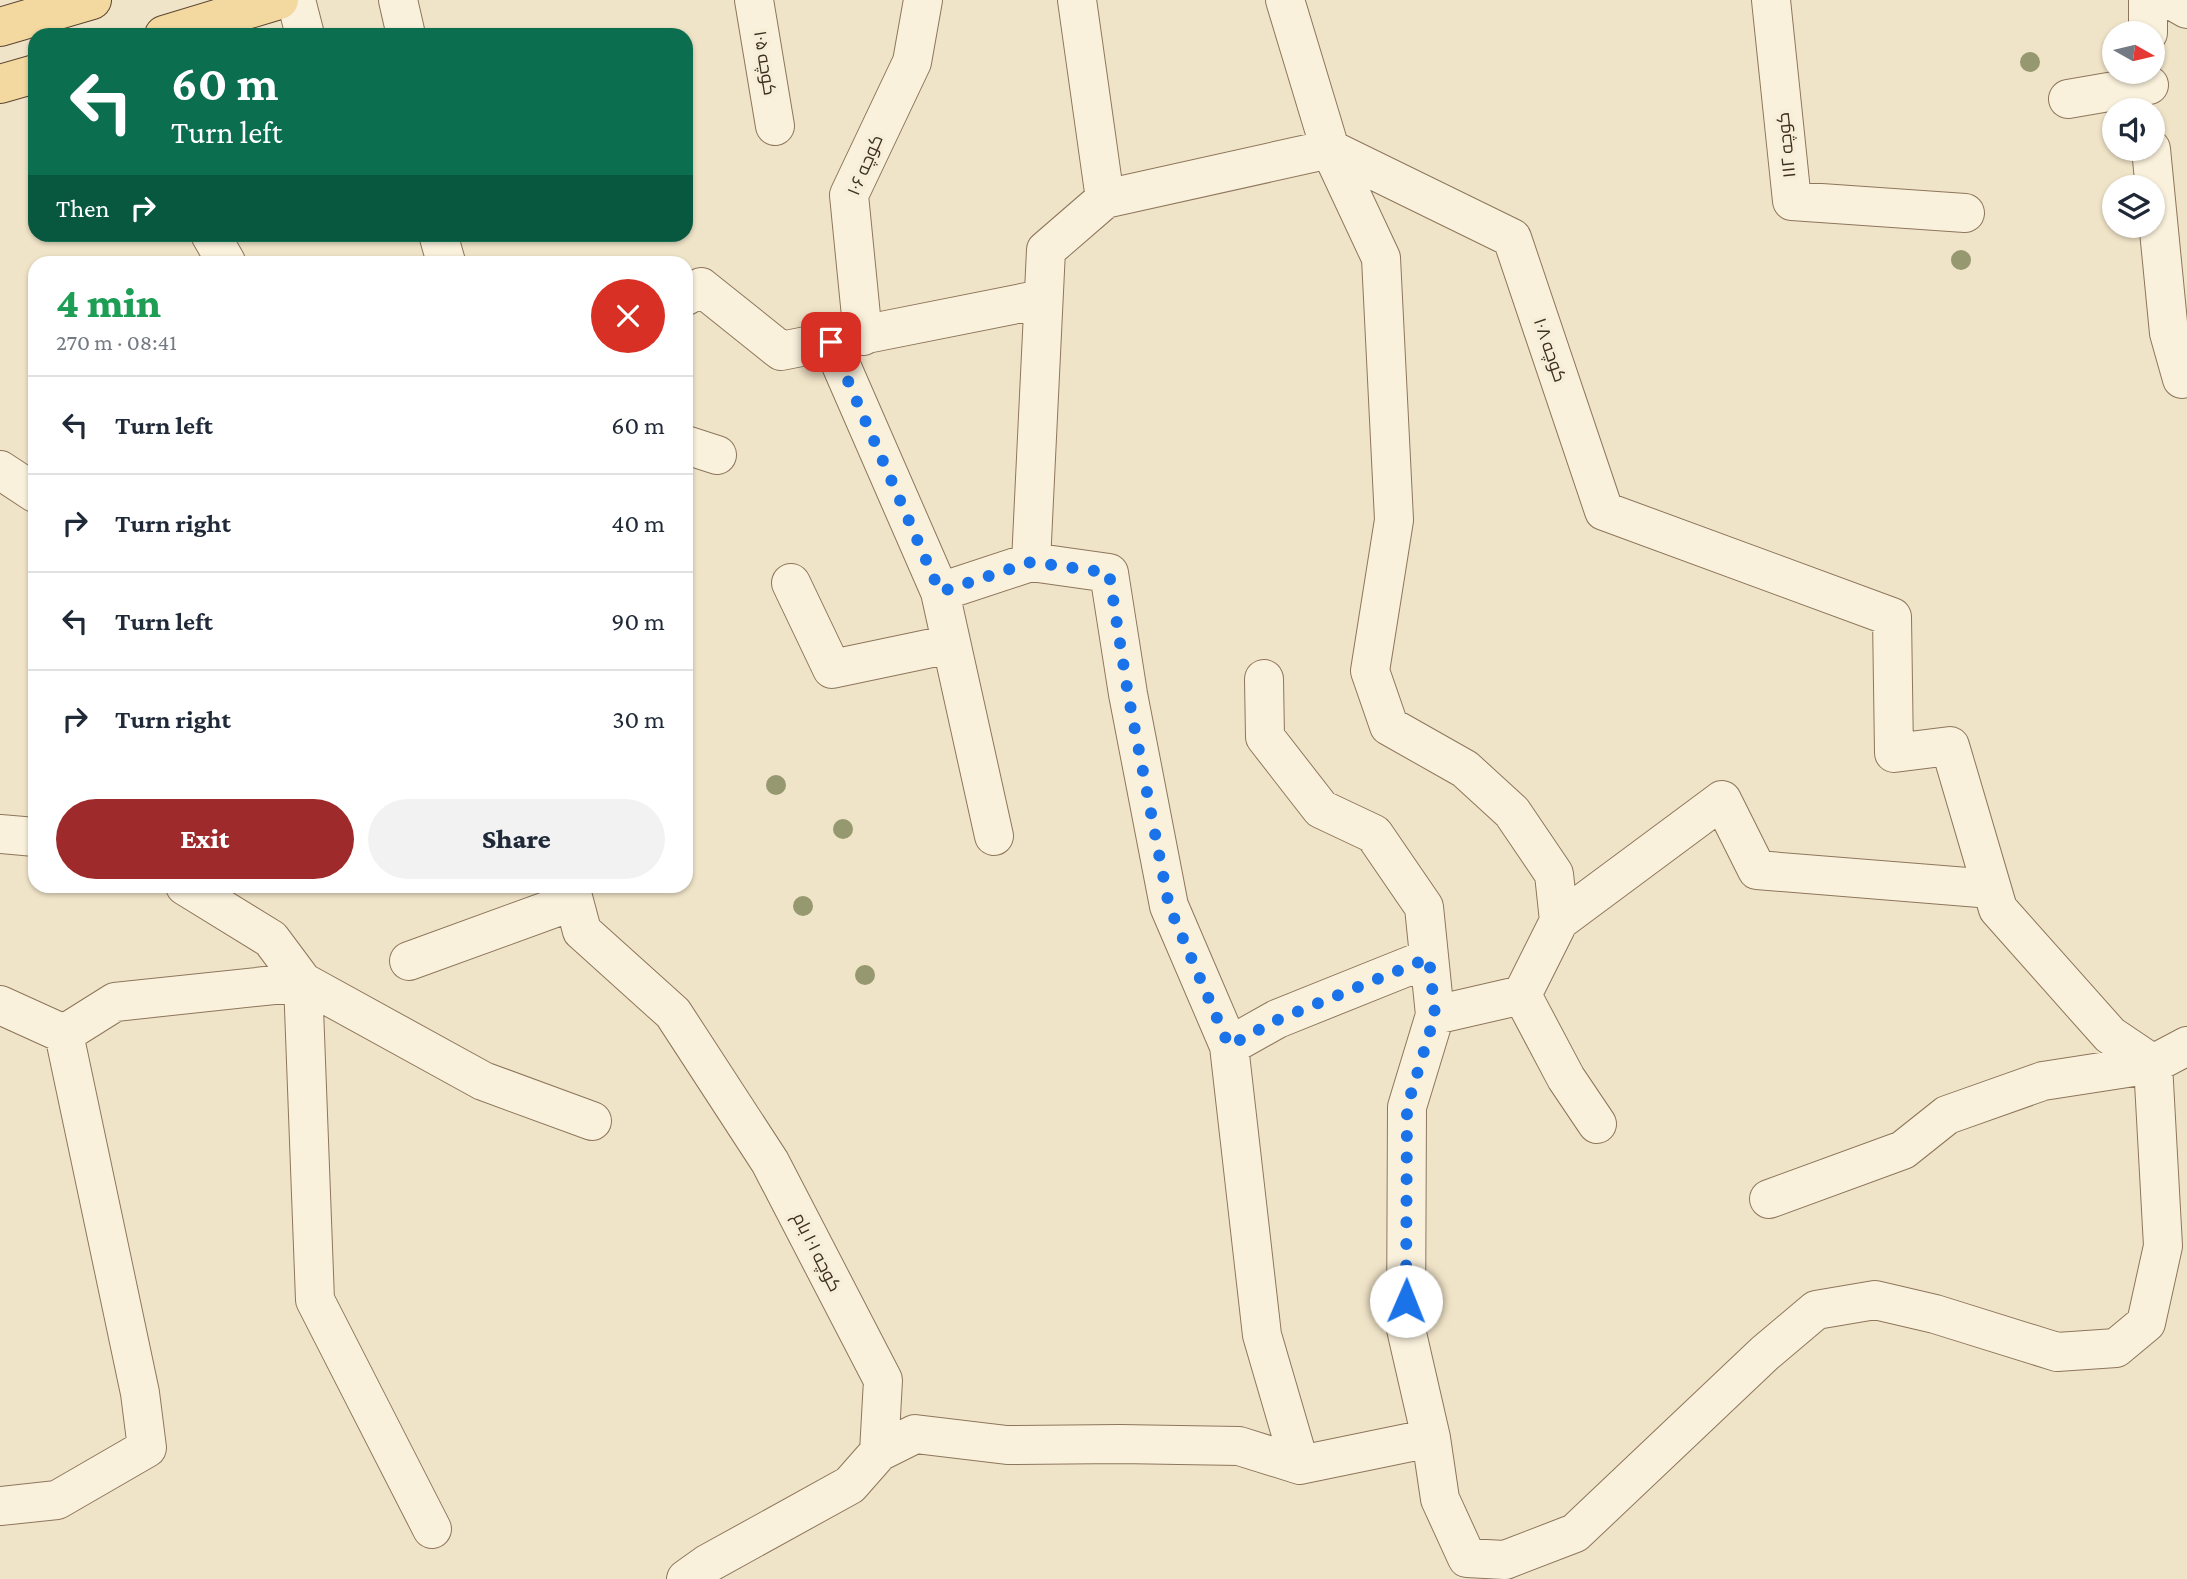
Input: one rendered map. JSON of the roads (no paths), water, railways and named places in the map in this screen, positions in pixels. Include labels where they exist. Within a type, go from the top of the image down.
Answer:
[{"type":"main road","points":[[0,27],[92,0]]},
{"type":"main road","points":[[187,28],[279,0]]},
{"type":"main road","points":[[0,84],[28,76]]},
{"type":"street","points":[[296,0],[304,28]]},
{"type":"street","points":[[398,0],[404,28]]},
{"type":"street","name":"کوچه ۱۰۵","points":[[754,0],[775,126]]},
{"type":"street","name":"کوچه ۱۰۶","points":[[923,0],[912,62],[849,195],[847,340],[940,592],[994,836]]},
{"type":"street","points":[[1077,0],[1105,199]]},
{"type":"street","points":[[1285,0],[1330,149],[1381,258],[1394,520],[1370,671],[1389,726],[1465,769],[1512,812],[1553,874],[1559,921]]},
{"type":"street","name":"کوچه ۱۱۲","points":[[1771,0],[1792,201],[1965,213]]},
{"type":"street","points":[[2148,0],[2148,21]]},
{"type":"street","points":[[2171,0],[2187,9]]},
{"type":"street","points":[[2068,99],[2149,89]]},
{"type":"street","points":[[1031,562],[1046,250],[1105,199],[1330,149]]},
{"type":"street","name":"کوچه ۱۰۸","points":[[1330,149],[1512,238],[1605,511],[1892,617],[1894,753],[1950,746],[1992,888]]},
{"type":"street","points":[[2152,161],[2169,333],[2182,379]]},
{"type":"street","points":[[693,292],[701,287],[781,351],[847,340],[1042,299]]},
{"type":"street","points":[[0,470],[28,488]]},
{"type":"street","points":[[940,592],[1031,562],[1109,573],[1128,694],[1169,906],[1229,1046],[1262,1335],[1300,1465]]},
{"type":"street","points":[[791,583],[832,669],[951,644]]},
{"type":"street","points":[[1264,679],[1265,737],[1321,809],[1374,834],[1424,907],[1435,1015],[1407,1107],[1406,1329],[1431,1438],[1440,1499],[1467,1558],[1505,1560],[1576,1533],[1765,1353],[1816,1310],[1875,1300],[1935,1314],[2057,1352],[2116,1348],[2146,1324],[2163,1246],[2153,1064]]},
{"type":"street","points":[[1522,995],[1559,921],[1722,800],[1757,870],[1992,888],[1998,909],[2110,1035],[2153,1064]]},
{"type":"street","points":[[0,834],[28,837]]},
{"type":"street","points":[[196,893],[271,939],[303,982],[483,1081],[592,1121]]},
{"type":"street","points":[[409,961],[572,893]]},
{"type":"street","name":"کوچه ۱۰۱ بام","points":[[572,893],[582,931],[673,1013],[770,1162],[883,1380],[878,1452]]},
{"type":"street","points":[[1229,1046],[1277,1020],[1429,958]]},
{"type":"street","points":[[64,1034],[115,1002],[303,982]]},
{"type":"street","points":[[303,982],[315,1300],[432,1529]]},
{"type":"street","points":[[1435,1015],[1522,995]]},
{"type":"street","points":[[1522,995],[1566,1078],[1597,1124]]},
{"type":"street","points":[[0,1005],[64,1034]]},
{"type":"street","points":[[0,1506],[57,1500],[147,1448],[140,1393],[64,1034]]},
{"type":"street","points":[[1769,1199],[1903,1150],[1947,1115],[2043,1082],[2153,1064],[2187,1046]]},
{"type":"street","points":[[686,1579],[850,1485],[878,1452],[915,1434],[1007,1445],[1239,1446],[1300,1465],[1431,1438]]}]
